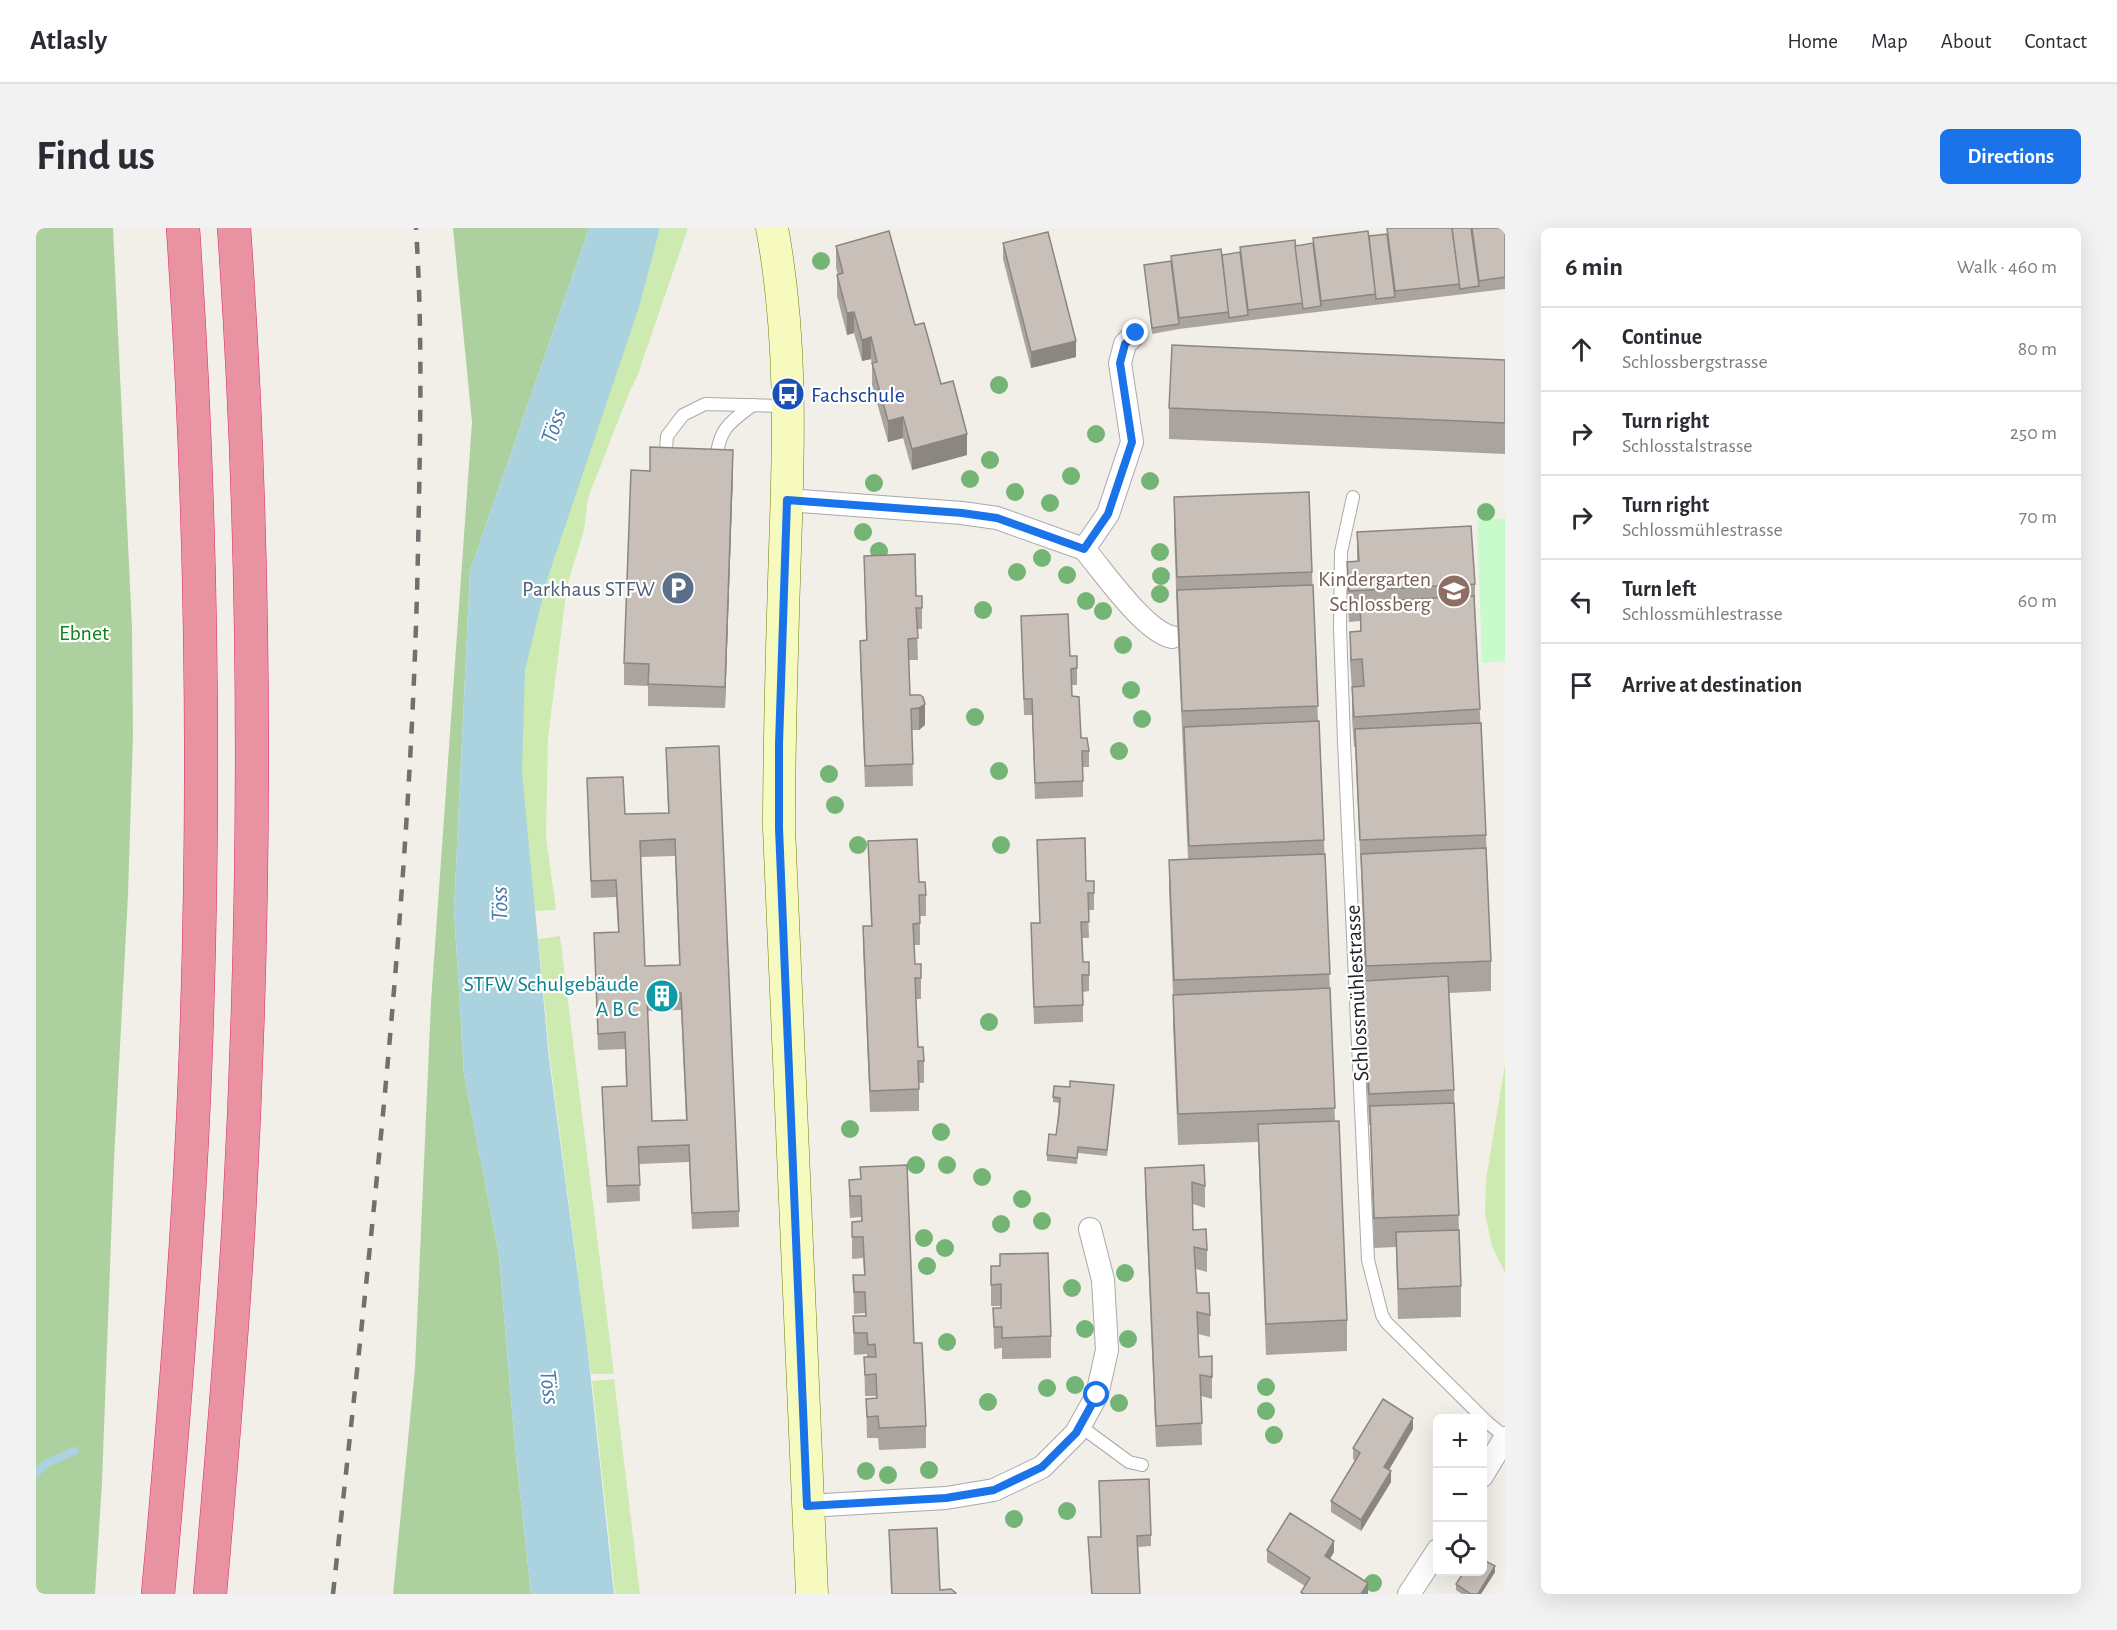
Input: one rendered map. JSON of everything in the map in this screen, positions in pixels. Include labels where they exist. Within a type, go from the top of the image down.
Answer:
[{"type":"highway","points":[[158,1594],[184,1277],[195,1069],[199,923],[201,766],[198,557],[183,228]]},
{"type":"highway","points":[[210,1594],[230,1364],[239,1217],[250,925],[252,704],[249,566],[244,408],[234,228]]},
{"type":"main road","points":[[772,228],[784,322],[788,406],[779,828],[812,1594]]},
{"type":"street","points":[[1084,549],[1108,514],[1132,442],[1120,363],[1125,344],[1136,333]]},
{"type":"street","points":[[787,500],[952,512],[997,518],[1084,549],[1148,624],[1162,634],[1172,637]]},
{"type":"street","points":[[807,1506],[946,1498],[994,1490],[1042,1467],[1076,1433],[1080,1426],[1097,1395],[1107,1350],[1103,1280],[1090,1229]]},
{"type":"street","points":[[1487,1468],[1505,1437]]},
{"type":"street","points":[[1408,1594],[1433,1556]]},
{"type":"lane","points":[[664,469],[667,436],[682,414],[705,404],[788,406]]},
{"type":"lane","points":[[716,471],[717,446],[728,423],[753,405]]},
{"type":"lane","name":"Schlossmühlestrasse","points":[[1353,497],[1341,552],[1340,627],[1355,1011],[1368,1260],[1382,1315],[1386,1322],[1486,1422],[1505,1437]]},
{"type":"lane","points":[[1080,1426],[1129,1462],[1142,1465]]},
{"type":"green space","name":"Ebnet","points":[[36,228],[113,228],[132,628],[133,735],[128,895],[95,1594],[36,1594]]},
{"type":"green space","points":[[453,228],[589,228],[470,571],[454,910],[464,1074],[499,1255],[514,1436],[531,1594],[393,1594],[415,1368],[431,1002],[472,422]]},
{"type":"green space","points":[[660,228],[688,228],[637,377],[588,498],[584,530],[567,586],[548,737],[546,837],[556,910],[535,911],[521,772],[524,669],[547,579]]},
{"type":"green space","points":[[1505,518],[1505,661],[1482,663],[1477,521]]},
{"type":"green space","points":[[560,936],[614,1374],[591,1374],[550,1059],[538,939]]},
{"type":"green space","points":[[1505,1064],[1505,1273],[1492,1246],[1485,1214],[1486,1180]]},
{"type":"green space","points":[[614,1379],[640,1594],[615,1594],[592,1381]]},
{"type":"water","name":"Töss","points":[[589,228],[660,228],[639,307],[547,580],[525,670],[522,772],[549,1058],[587,1344],[614,1594],[531,1594],[514,1436],[499,1255],[464,1074],[454,910],[470,571]]},
{"type":"building","points":[[1387,228],[1452,228],[1460,284],[1395,291]]},
{"type":"building","points":[[1452,228],[1471,228],[1479,286],[1460,289]]},
{"type":"building","points":[[1472,228],[1505,228],[1505,277],[1479,281]]},
{"type":"building","points":[[889,231],[915,325],[924,323],[941,384],[953,381],[967,434],[912,449],[903,417],[888,421],[872,363],[877,362],[871,337],[862,340],[854,312],[847,313],[837,275],[843,273],[836,246]]},
{"type":"building","points":[[1368,231],[1376,294],[1321,301],[1313,238]]},
{"type":"building","points":[[1048,232],[1076,341],[1031,352],[1003,243]]},
{"type":"building","points":[[1387,234],[1395,297],[1376,299],[1369,236]]},
{"type":"building","points":[[1295,240],[1303,303],[1248,310],[1240,247]]},
{"type":"building","points":[[1313,243],[1321,306],[1303,309],[1295,246]]},
{"type":"building","points":[[1221,249],[1229,312],[1179,318],[1171,256]]},
{"type":"building","points":[[1240,252],[1248,315],[1229,318],[1222,255]]},
{"type":"building","points":[[1171,261],[1179,324],[1152,328],[1144,265]]},
{"type":"building","points":[[1172,345],[1505,360],[1505,423],[1169,408]]},
{"type":"building","name":"Parkhaus STFW","points":[[650,447],[733,450],[725,687],[648,684],[649,664],[624,663],[631,470],[650,471]]},
{"type":"building","points":[[1309,492],[1312,572],[1177,577],[1174,497]]},
{"type":"building","points":[[1471,526],[1475,584],[1349,591],[1347,562],[1359,561],[1357,532]]},
{"type":"building","points":[[915,554],[916,596],[922,596],[922,608],[916,608],[918,638],[908,639],[910,695],[920,695],[925,704],[911,709],[913,764],[865,766],[860,641],[867,640],[864,556]]},
{"type":"building","points":[[1313,585],[1318,706],[1182,711],[1177,590]]},
{"type":"building","points":[[1474,596],[1480,709],[1354,717],[1352,687],[1364,686],[1362,659],[1351,660],[1350,632],[1361,631],[1360,602]]},
{"type":"building","points":[[1068,614],[1070,656],[1077,656],[1077,668],[1071,669],[1072,696],[1079,697],[1081,738],[1087,738],[1089,751],[1082,751],[1083,781],[1035,783],[1032,699],[1024,699],[1021,616]]},
{"type":"building","points":[[1319,721],[1324,840],[1189,846],[1184,727]]},
{"type":"building","points":[[1481,723],[1486,835],[1360,840],[1355,729]]},
{"type":"building","name":"STFW Schulgebäude A B C","points":[[719,746],[739,1211],[692,1213],[689,1145],[638,1147],[640,1185],[607,1186],[602,1087],[627,1086],[625,1032],[598,1034],[594,933],[619,932],[616,880],[591,881],[587,778],[623,777],[625,814],[669,813],[666,748]],"holes":[[[675,839],[680,965],[645,966],[640,841]],[[681,993],[687,1120],[652,1121],[647,995]]]},
{"type":"building","points":[[1085,838],[1086,881],[1094,881],[1094,893],[1088,893],[1089,922],[1081,922],[1083,962],[1089,962],[1089,975],[1082,975],[1083,1005],[1034,1007],[1031,923],[1040,923],[1037,840]]},
{"type":"building","points":[[917,839],[919,882],[925,882],[926,895],[919,895],[920,923],[913,924],[915,964],[921,964],[921,978],[915,978],[918,1047],[923,1047],[924,1061],[918,1061],[919,1089],[870,1091],[863,926],[872,926],[868,841]]},
{"type":"building","points":[[1486,848],[1491,961],[1366,966],[1361,854]]},
{"type":"building","points":[[1325,854],[1330,974],[1174,980],[1169,860]]},
{"type":"building","points":[[1448,976],[1454,1090],[1369,1094],[1363,981]]},
{"type":"building","points":[[1330,988],[1335,1108],[1178,1114],[1173,995]]},
{"type":"building","points":[[1070,1081],[1114,1085],[1107,1150],[1078,1147],[1077,1158],[1047,1155],[1049,1134],[1056,1135],[1059,1114],[1060,1098],[1053,1097],[1054,1086],[1070,1087]]},
{"type":"building","points":[[1454,1103],[1459,1215],[1374,1218],[1370,1106]]},
{"type":"building","points":[[1339,1121],[1347,1320],[1266,1324],[1258,1124]]},
{"type":"building","points":[[907,1165],[914,1343],[922,1343],[926,1426],[879,1428],[878,1416],[867,1417],[866,1399],[877,1398],[876,1374],[865,1375],[864,1357],[876,1357],[875,1344],[868,1345],[867,1333],[854,1333],[853,1316],[866,1316],[865,1292],[854,1292],[853,1275],[865,1275],[863,1237],[852,1237],[852,1222],[862,1221],[861,1196],[850,1196],[849,1180],[861,1179],[860,1167]]},
{"type":"building","points":[[1204,1165],[1205,1186],[1192,1182],[1193,1230],[1206,1229],[1207,1250],[1194,1247],[1197,1293],[1209,1293],[1210,1315],[1197,1312],[1199,1357],[1212,1356],[1212,1377],[1200,1375],[1202,1423],[1156,1426],[1145,1168]]},
{"type":"building","points":[[1459,1230],[1461,1286],[1398,1289],[1396,1232]]},
{"type":"building","points":[[1048,1253],[1051,1336],[1002,1338],[1002,1327],[994,1327],[993,1308],[1001,1308],[1001,1284],[991,1285],[991,1266],[1000,1266],[1000,1254]]},
{"type":"building","points":[[1383,1399],[1413,1418],[1384,1467],[1391,1471],[1361,1520],[1331,1501],[1360,1453],[1353,1448]]},
{"type":"building","points":[[1149,1479],[1151,1535],[1137,1536],[1140,1594],[1092,1594],[1088,1537],[1101,1537],[1099,1481]]},
{"type":"building","points":[[1290,1513],[1334,1541],[1325,1556],[1368,1583],[1361,1594],[1304,1594],[1301,1592],[1310,1578],[1267,1550]]},
{"type":"building","points":[[937,1528],[940,1590],[951,1589],[956,1594],[892,1594],[889,1530]]},
{"type":"building","points":[[1487,1562],[1495,1566],[1478,1594],[1471,1594],[1456,1584],[1461,1576],[1487,1576]]},
{"type":"waterway","points":[[36,1473],[47,1463],[75,1451]]},
{"type":"railway","points":[[333,1594],[387,1073],[407,812],[414,682],[420,470],[420,349],[416,228]]},
{"type":"place","name":"Fachschule","points":[[788,394]]},
{"type":"place","name":"Parkhaus STFW","points":[[678,588]]},
{"type":"place","name":"Kindergarten Schlossberg","points":[[1454,591]]},
{"type":"place","name":"STFW Schulgebäude A B C","points":[[662,996]]},
{"type":"route","points":[[1097,1395],[1076,1433],[1042,1467],[994,1490],[946,1498],[807,1506],[779,828],[779,744],[787,500],[962,513],[997,518],[1084,549],[1108,514],[1132,442],[1120,363],[1125,344],[1136,333]]}]
